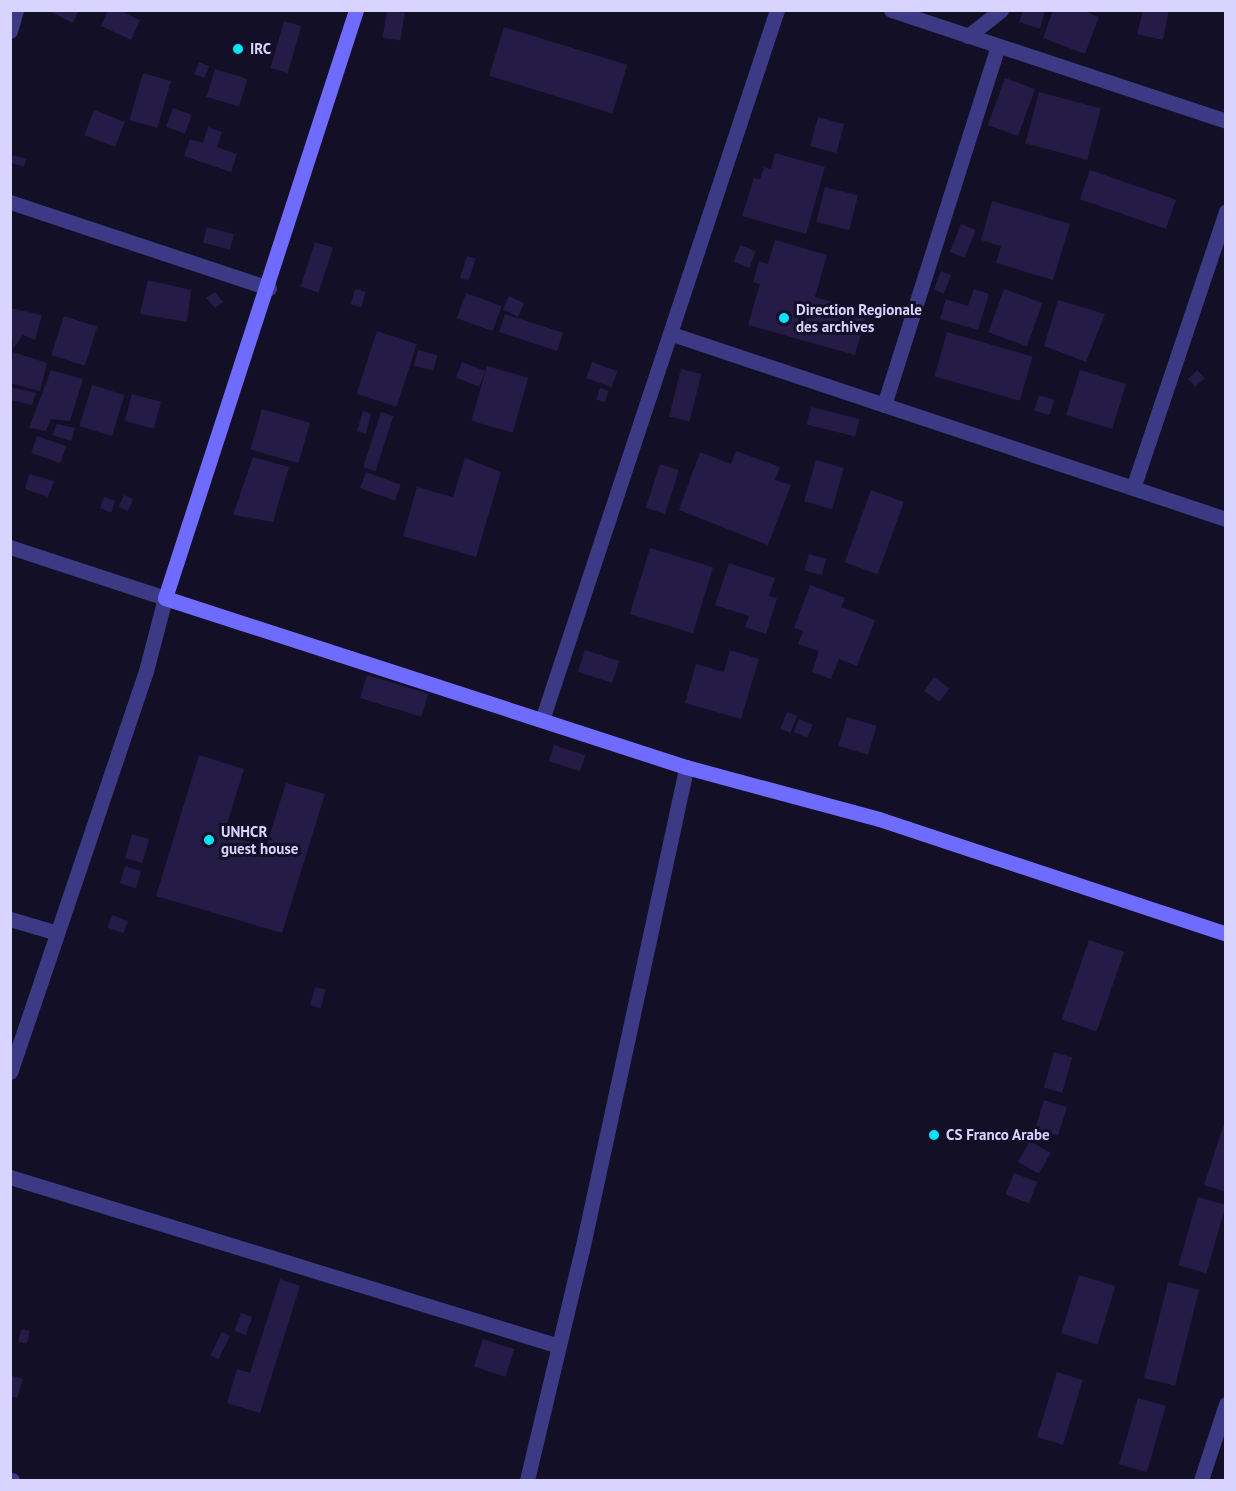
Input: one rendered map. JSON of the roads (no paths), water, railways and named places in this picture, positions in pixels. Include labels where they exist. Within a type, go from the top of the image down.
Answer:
[{"type":"street","points":[[10,31],[16,10]]},
{"type":"street","points":[[10,1072],[54,932],[146,671],[165,598],[269,288],[356,10]]},
{"type":"street","points":[[542,720],[672,334],[777,10]]},
{"type":"street","points":[[891,10],[1226,121]]},
{"type":"street","points":[[968,36],[1001,10]]},
{"type":"street","points":[[884,405],[998,46]]},
{"type":"street","points":[[10,202],[269,288]]},
{"type":"street","points":[[1134,488],[1226,211]]},
{"type":"street","points":[[672,334],[1226,519]]},
{"type":"street","points":[[10,546],[686,767],[879,819],[1226,934]]},
{"type":"street","points":[[527,1480],[559,1346],[686,767]]},
{"type":"street","points":[[10,920],[54,932]]},
{"type":"street","points":[[10,1177],[559,1346]]},
{"type":"street","points":[[1201,1480],[1226,1404]]},
{"type":"place","name":"IRC","points":[[238,49]]},
{"type":"place","name":"Direction Regionale des archives","points":[[784,318]]},
{"type":"place","name":"UNHCR guest house","points":[[209,840]]},
{"type":"place","name":"CS Franco Arabe","points":[[934,1135]]}]
